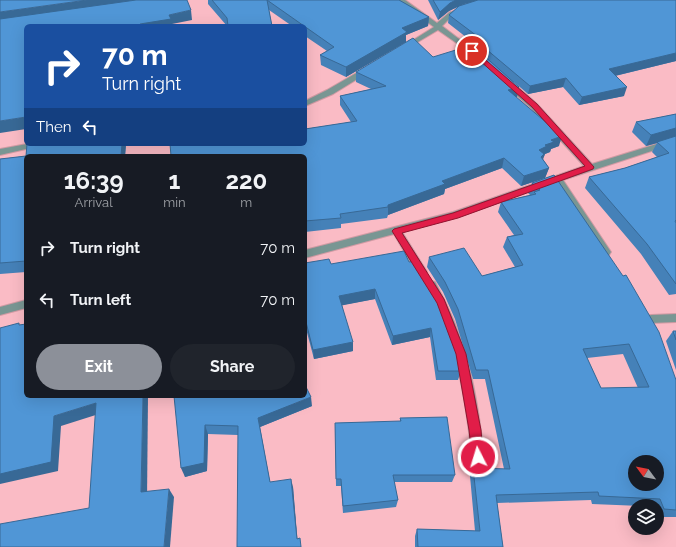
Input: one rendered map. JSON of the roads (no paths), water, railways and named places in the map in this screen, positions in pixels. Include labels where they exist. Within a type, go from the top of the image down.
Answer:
[{"type":"street","points":[[401,0],[484,61]]},
{"type":"street","points":[[398,52],[438,27],[443,20],[452,13],[466,9]]},
{"type":"street","points":[[307,103],[330,92],[377,64]]},
{"type":"street","points":[[500,76],[534,106],[590,167]]},
{"type":"street","points":[[307,254],[455,216],[559,180],[590,167],[676,140]]},
{"type":"street","points":[[0,152],[29,146]]},
{"type":"street","points":[[559,180],[612,260]]},
{"type":"street","points":[[397,231],[441,302],[461,354],[475,430],[478,457]]},
{"type":"street","points":[[0,311],[24,305]]},
{"type":"street","points":[[650,319],[676,318]]}]
